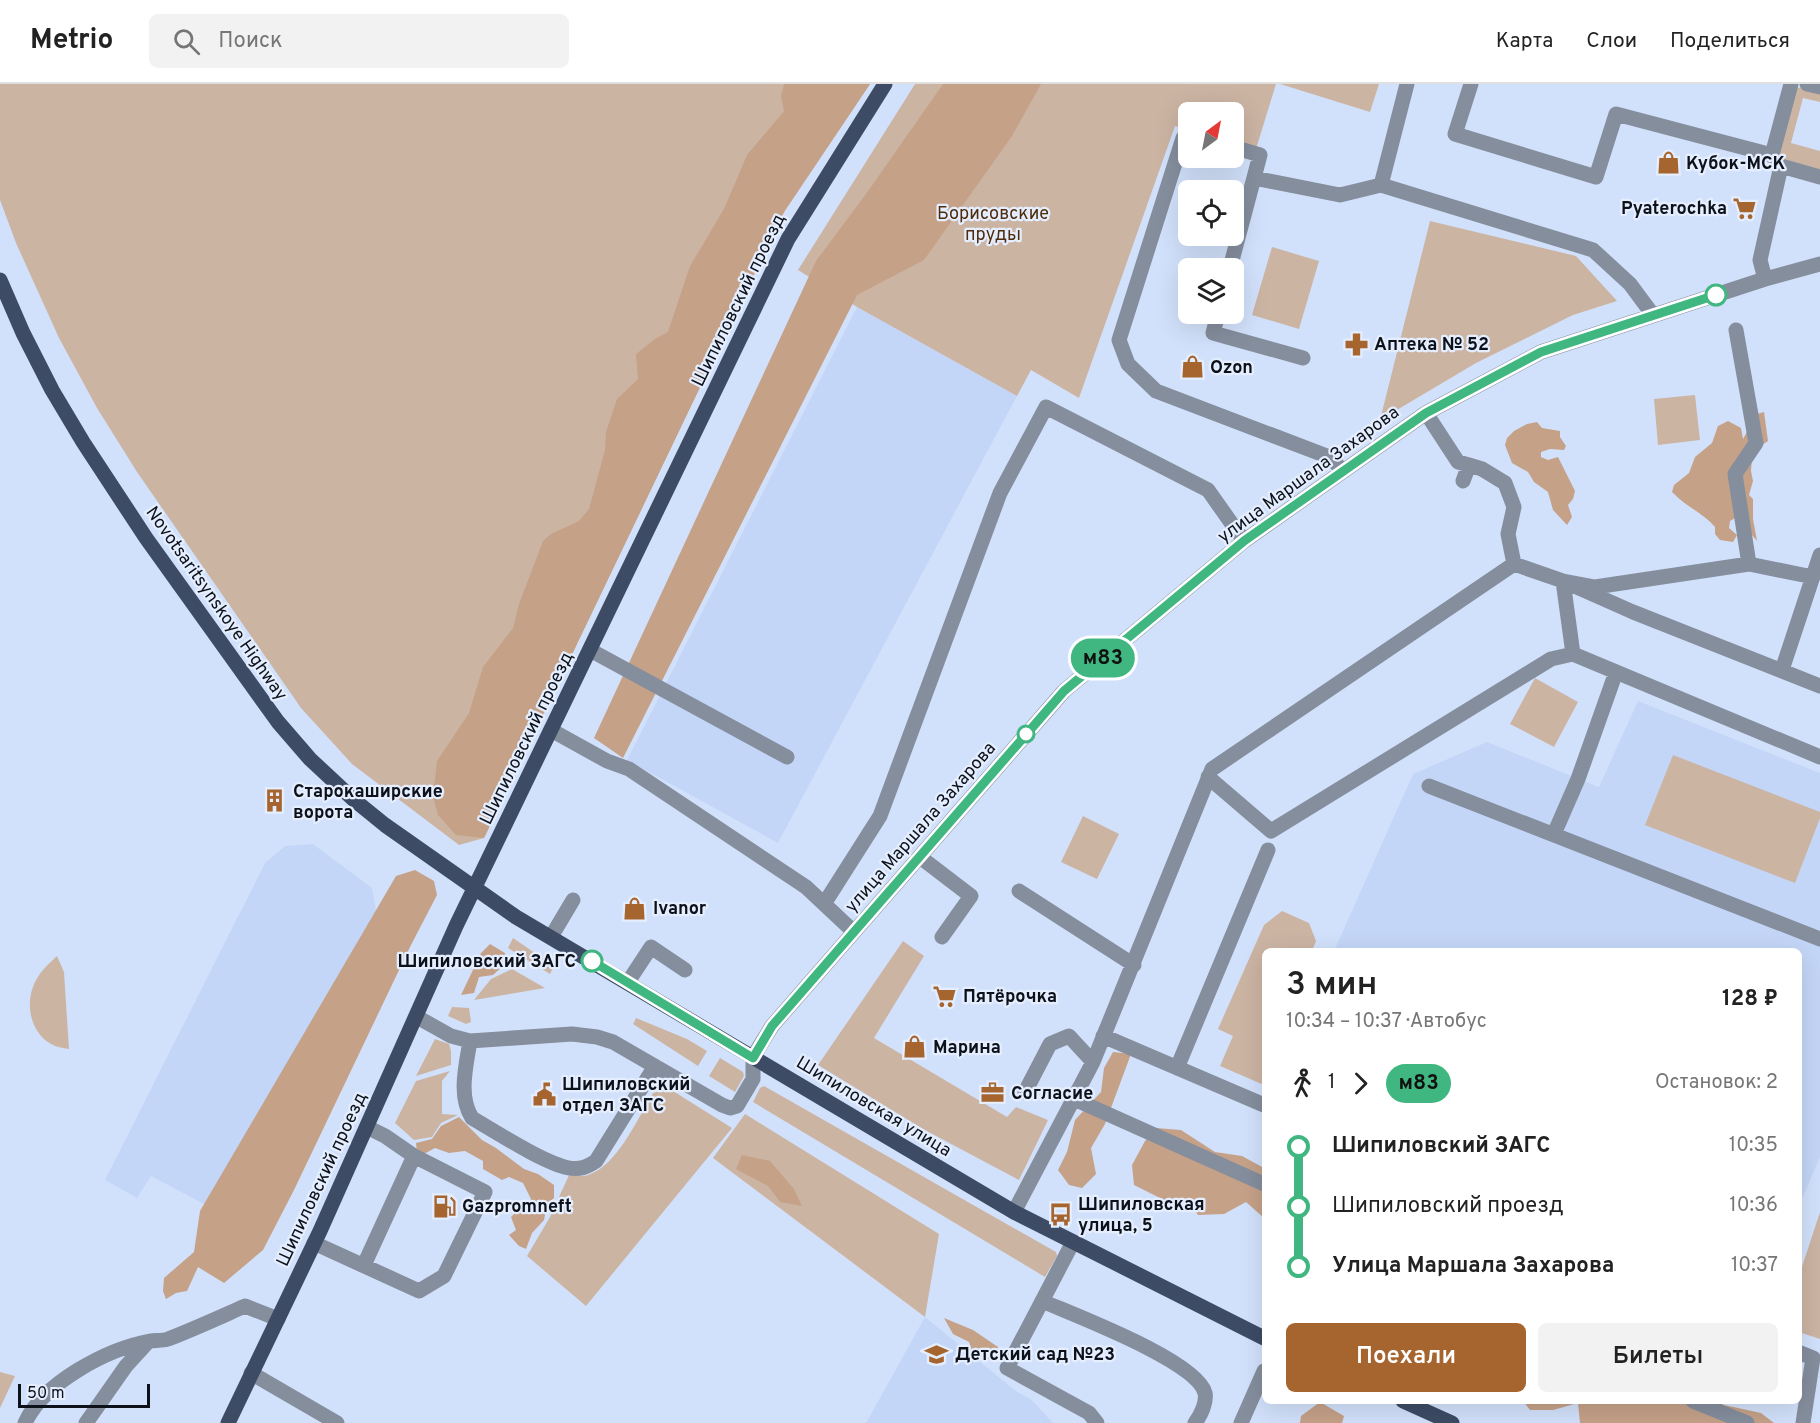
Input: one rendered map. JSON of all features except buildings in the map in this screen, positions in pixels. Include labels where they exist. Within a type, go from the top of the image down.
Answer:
[{"type":"main road","name":"Шипиловский проезд","points":[[228,1423],[314,1243],[456,926],[788,239],[885,84]]},
{"type":"main road","name":"Novotsaritsynskoye Highway","points":[[0,280],[52,390],[83,442],[146,538],[278,722],[310,759],[353,799],[385,825],[476,887]]},
{"type":"main road","name":"Шипиловская улица","points":[[476,887],[516,916],[1014,1212],[1262,1337]]},
{"type":"main road","points":[[1410,1404],[1452,1423]]},
{"type":"street","points":[[1381,185],[1407,84]]},
{"type":"street","points":[[1471,84],[1455,134],[1596,177],[1616,114],[1777,160],[1820,177]]},
{"type":"street","points":[[1765,279],[1760,260],[1791,84]]},
{"type":"street","points":[[1807,84],[1820,87]]},
{"type":"street","points":[[1233,258],[1260,155],[1244,150]]},
{"type":"street","points":[[1178,154],[1119,340],[1128,364],[1156,391],[1332,458],[1342,471]]},
{"type":"street","points":[[1254,178],[1340,195],[1381,185],[1593,250],[1630,284],[1653,315]]},
{"type":"street","name":"улица Маршала Захарова","points":[[753,1058],[772,1026],[1064,691],[1244,541],[1426,413],[1541,352],[1765,279],[1820,264]]},
{"type":"street","points":[[1215,324],[1213,333],[1303,358]]},
{"type":"street","points":[[1736,330],[1756,443],[1735,474],[1749,564]]},
{"type":"street","points":[[824,904],[880,816],[1000,493],[1046,406],[1208,490],[1244,541]]},
{"type":"street","points":[[1426,413],[1458,462],[1482,469],[1505,483],[1514,507],[1508,534],[1514,564]]},
{"type":"street","points":[[1463,481],[1469,465]]},
{"type":"street","points":[[1782,670],[1820,555]]},
{"type":"street","points":[[1514,564],[1563,581],[1633,612],[1820,686]]},
{"type":"street","points":[[1014,1212],[1093,1062],[1212,769],[1514,564]]},
{"type":"street","points":[[1563,581],[1595,587],[1749,564],[1813,577]]},
{"type":"street","points":[[1563,581],[1573,654]]},
{"type":"street","points":[[590,650],[787,757]]},
{"type":"street","points":[[1208,777],[1271,831],[1551,659],[1573,654],[1820,758]]},
{"type":"street","points":[[1554,834],[1578,779],[1616,672]]},
{"type":"street","points":[[551,730],[607,761],[628,769],[806,887],[854,932]]},
{"type":"street","points":[[1430,786],[1820,939]]},
{"type":"street","points":[[1178,1068],[1268,850]]},
{"type":"street","points":[[920,857],[971,896],[942,937]]},
{"type":"street","points":[[1018,891],[1134,965]]},
{"type":"street","points":[[551,937],[573,900]]},
{"type":"street","points":[[628,982],[651,947],[686,970]]},
{"type":"street","points":[[417,1017],[451,1036],[470,1041],[572,1034],[597,1037],[613,1042],[730,1108],[737,1106],[753,1079],[753,1058]]},
{"type":"street","points":[[1025,1092],[1050,1044],[1069,1036],[1093,1062]]},
{"type":"street","points":[[1103,1036],[1262,1104]]},
{"type":"street","points":[[470,1041],[464,1093],[465,1108],[472,1118],[546,1159],[568,1168],[588,1167],[596,1161],[656,1066]]},
{"type":"street","points":[[1074,1099],[1262,1183]]},
{"type":"street","points":[[314,1243],[419,1290],[444,1276],[485,1192],[414,1156],[366,1127]]},
{"type":"street","points":[[364,1265],[414,1156]]},
{"type":"street","points":[[1073,1242],[1042,1301],[1026,1320],[1007,1368],[1089,1413],[1097,1423]]},
{"type":"street","points":[[1042,1301],[1125,1337],[1173,1362],[1197,1380],[1205,1394],[1202,1414],[1195,1423]]},
{"type":"street","points":[[25,1423],[32,1408],[75,1371],[107,1356],[149,1341],[165,1340],[245,1306],[278,1319]]},
{"type":"street","points":[[86,1423],[126,1366],[149,1341]]},
{"type":"street","points":[[1802,1354],[1813,1358],[1803,1423]]},
{"type":"street","points":[[251,1373],[337,1423]]},
{"type":"street","points":[[1241,1423],[1262,1376]]},
{"type":"street","points":[[1700,1404],[1747,1423]]},
{"type":"shaded area","points":[[784,84],[870,84],[784,212],[484,838],[456,835],[438,815],[433,797],[437,761],[469,713],[483,667],[513,628],[519,604],[543,541],[551,534],[579,521],[589,509],[605,450],[606,432],[617,399],[638,379],[636,354],[668,332],[690,266],[724,209],[747,155],[784,111],[781,96]]},
{"type":"shaded area","points":[[943,84],[1041,84],[1012,136],[924,260],[857,295],[623,758],[594,738],[816,261]]},
{"type":"shaded area","points":[[857,307],[1017,396],[778,843],[627,760]]},
{"type":"shaded area","points":[[1764,412],[1768,441],[1752,458],[1753,481],[1749,495],[1753,499],[1753,519],[1757,541],[1737,517],[1730,521],[1729,528],[1737,535],[1733,542],[1720,540],[1715,534],[1715,527],[1710,522],[1672,492],[1674,485],[1689,473],[1695,457],[1712,443],[1718,426],[1728,421],[1741,428],[1743,439],[1757,414]]},
{"type":"shaded area","points":[[1537,422],[1542,428],[1560,431],[1560,437],[1566,446],[1564,450],[1550,449],[1541,452],[1541,457],[1548,460],[1558,457],[1575,491],[1568,505],[1572,517],[1567,525],[1553,510],[1548,492],[1534,482],[1528,472],[1512,463],[1505,445],[1507,438],[1514,431]]},
{"type":"shaded area","points":[[1638,701],[1820,773],[1820,1157],[1802,1199],[1802,948],[1335,948],[1413,774],[1487,742],[1599,787]]},
{"type":"shaded area","points":[[313,844],[372,888],[380,932],[251,1229],[151,1176],[137,1198],[105,1180],[265,863],[285,846]]},
{"type":"shaded area","points":[[415,870],[434,881],[437,895],[263,1250],[224,1283],[198,1267],[187,1291],[176,1293],[166,1299],[163,1291],[164,1278],[194,1252],[200,1211],[396,876]]},
{"type":"shaded area","points":[[490,944],[505,953],[504,965],[493,975],[479,977],[474,993],[461,995],[481,953]]},
{"type":"shaded area","points":[[1113,1052],[1131,1054],[1105,1124],[1091,1148],[1096,1174],[1082,1188],[1069,1185],[1058,1170],[1067,1152],[1075,1120],[1101,1092],[1104,1068]]},
{"type":"shaded area","points":[[459,1117],[482,1140],[524,1169],[538,1174],[554,1185],[554,1198],[547,1204],[544,1220],[532,1233],[526,1249],[519,1246],[509,1235],[516,1230],[511,1217],[518,1210],[527,1210],[531,1199],[523,1183],[509,1177],[502,1180],[483,1169],[483,1161],[465,1151],[449,1153],[435,1148],[422,1155],[417,1153],[416,1143],[432,1139],[441,1126]]},
{"type":"shaded area","points":[[1156,1128],[1181,1130],[1215,1152],[1242,1156],[1262,1167],[1262,1216],[1246,1202],[1224,1214],[1198,1215],[1187,1199],[1170,1203],[1134,1185],[1132,1165],[1145,1141]]},
{"type":"shaded area","points":[[742,1155],[770,1161],[794,1189],[802,1206],[780,1202],[768,1186],[736,1169]]},
{"type":"shaded area","name":"Детский сад №23","points":[[925,1317],[1016,1391],[1032,1400],[1053,1423],[866,1423]]},
{"type":"shaded area","points":[[944,1318],[973,1330],[998,1347],[994,1361],[973,1353],[969,1342],[953,1334]]},
{"type":"shaded area","points":[[1317,1404],[1323,1404],[1344,1416],[1342,1423],[1300,1423],[1301,1416]]},
{"type":"shaded area","points":[[1525,1404],[1574,1404],[1553,1410],[1530,1410]]},
{"type":"shaded area","points":[[1578,1404],[1722,1404],[1761,1413],[1774,1423],[1580,1423]]},
{"type":"green space","points":[[0,84],[870,84],[784,212],[484,838],[459,845],[352,764],[301,708],[137,472],[97,408],[59,338],[16,243],[0,200]]},
{"type":"green space","name":"Борисовские пруды","points":[[915,84],[1276,84],[1256,149],[1244,145],[1244,102],[1178,102],[1178,127],[1175,126],[1079,398],[1031,370],[1017,396],[857,307],[798,270]]},
{"type":"green space","points":[[1280,84],[1379,84],[1370,112]]},
{"type":"green space","points":[[1796,87],[1820,93],[1820,102],[1803,98],[1791,143],[1820,151],[1820,170],[1783,160],[1778,154]]},
{"type":"green space","points":[[1430,221],[1576,256],[1617,301],[1573,315],[1476,363],[1380,420]]},
{"type":"green space","points":[[1272,247],[1319,261],[1299,329],[1252,315]]},
{"type":"green space","points":[[1695,395],[1700,440],[1658,445],[1654,399]]},
{"type":"green space","points":[[1535,678],[1578,702],[1554,747],[1510,724]]},
{"type":"green space","points":[[1673,755],[1820,812],[1820,818],[1795,883],[1645,825]]},
{"type":"green space","points":[[1083,816],[1119,834],[1097,879],[1061,862]]},
{"type":"green space","points":[[1282,911],[1309,923],[1316,941],[1313,948],[1262,948],[1262,1084],[1220,1066],[1233,1036],[1218,1029],[1264,925]]},
{"type":"green space","points":[[513,938],[554,966],[550,974],[508,948]]},
{"type":"green space","points":[[903,941],[924,956],[874,1038],[1007,1117],[1016,1107],[1048,1120],[1019,1180],[923,1129],[818,1065]]},
{"type":"green space","points":[[57,956],[64,972],[69,1049],[53,1045],[43,1038],[33,1023],[31,1014],[31,994],[34,985],[42,971]]},
{"type":"green space","points":[[512,969],[545,988],[474,1000],[491,979]]},
{"type":"green space","points":[[452,1007],[469,1008],[471,1022],[466,1024],[448,1016]]},
{"type":"green space","points":[[636,1018],[687,1039],[707,1051],[698,1066],[633,1024]]},
{"type":"green space","points":[[435,1039],[449,1044],[451,1065],[416,1076]]},
{"type":"green space","points":[[720,1058],[743,1072],[744,1076],[735,1092],[709,1076]]},
{"type":"green space","points":[[450,1071],[442,1081],[442,1114],[458,1115],[441,1123],[432,1137],[414,1140],[395,1123],[416,1081]]},
{"type":"green space","points":[[764,1086],[1056,1252],[1057,1256],[1045,1277],[753,1102],[760,1088]]},
{"type":"green space","points":[[663,1090],[673,1091],[732,1128],[586,1306],[527,1256],[550,1217],[569,1175],[588,1175],[599,1170],[608,1162],[626,1140],[653,1093]]},
{"type":"green space","points":[[745,1114],[939,1234],[925,1317],[713,1158]]},
{"type":"green space","points":[[1820,1212],[1820,1339],[1802,1333],[1802,1267]]},
{"type":"green space","points":[[0,1372],[15,1376],[0,1408]]},
{"type":"bus line","name":"м83","points":[[592,961],[753,1058],[772,1026],[1064,691],[1244,541],[1426,413],[1541,352],[1716,295]]},
{"type":"place","name":"Кубок-МСК","points":[[1668,163]]},
{"type":"place","name":"Pyaterochka","points":[[1745,208]]},
{"type":"place","name":"Аптека № 52","points":[[1356,344]]},
{"type":"place","name":"Ozon","points":[[1192,367]]},
{"type":"place","name":"Старокаширские ворота","points":[[275,801]]},
{"type":"place","name":"Ivanor","points":[[635,908]]},
{"type":"place","name":"Шипиловский ЗАГС","points":[[592,961]]},
{"type":"place","name":"Пятёрочка","points":[[945,996]]},
{"type":"place","name":"Марина","points":[[915,1047]]},
{"type":"place","name":"Согласие","points":[[993,1093]]},
{"type":"place","name":"Шипиловский отдел ЗАГС","points":[[544,1094]]},
{"type":"place","name":"Gazpromneft","points":[[444,1206]]},
{"type":"place","name":"Шипиловская улица, 5","points":[[1060,1214]]},
{"type":"place","name":"Детский сад №23","points":[[937,1354]]}]
